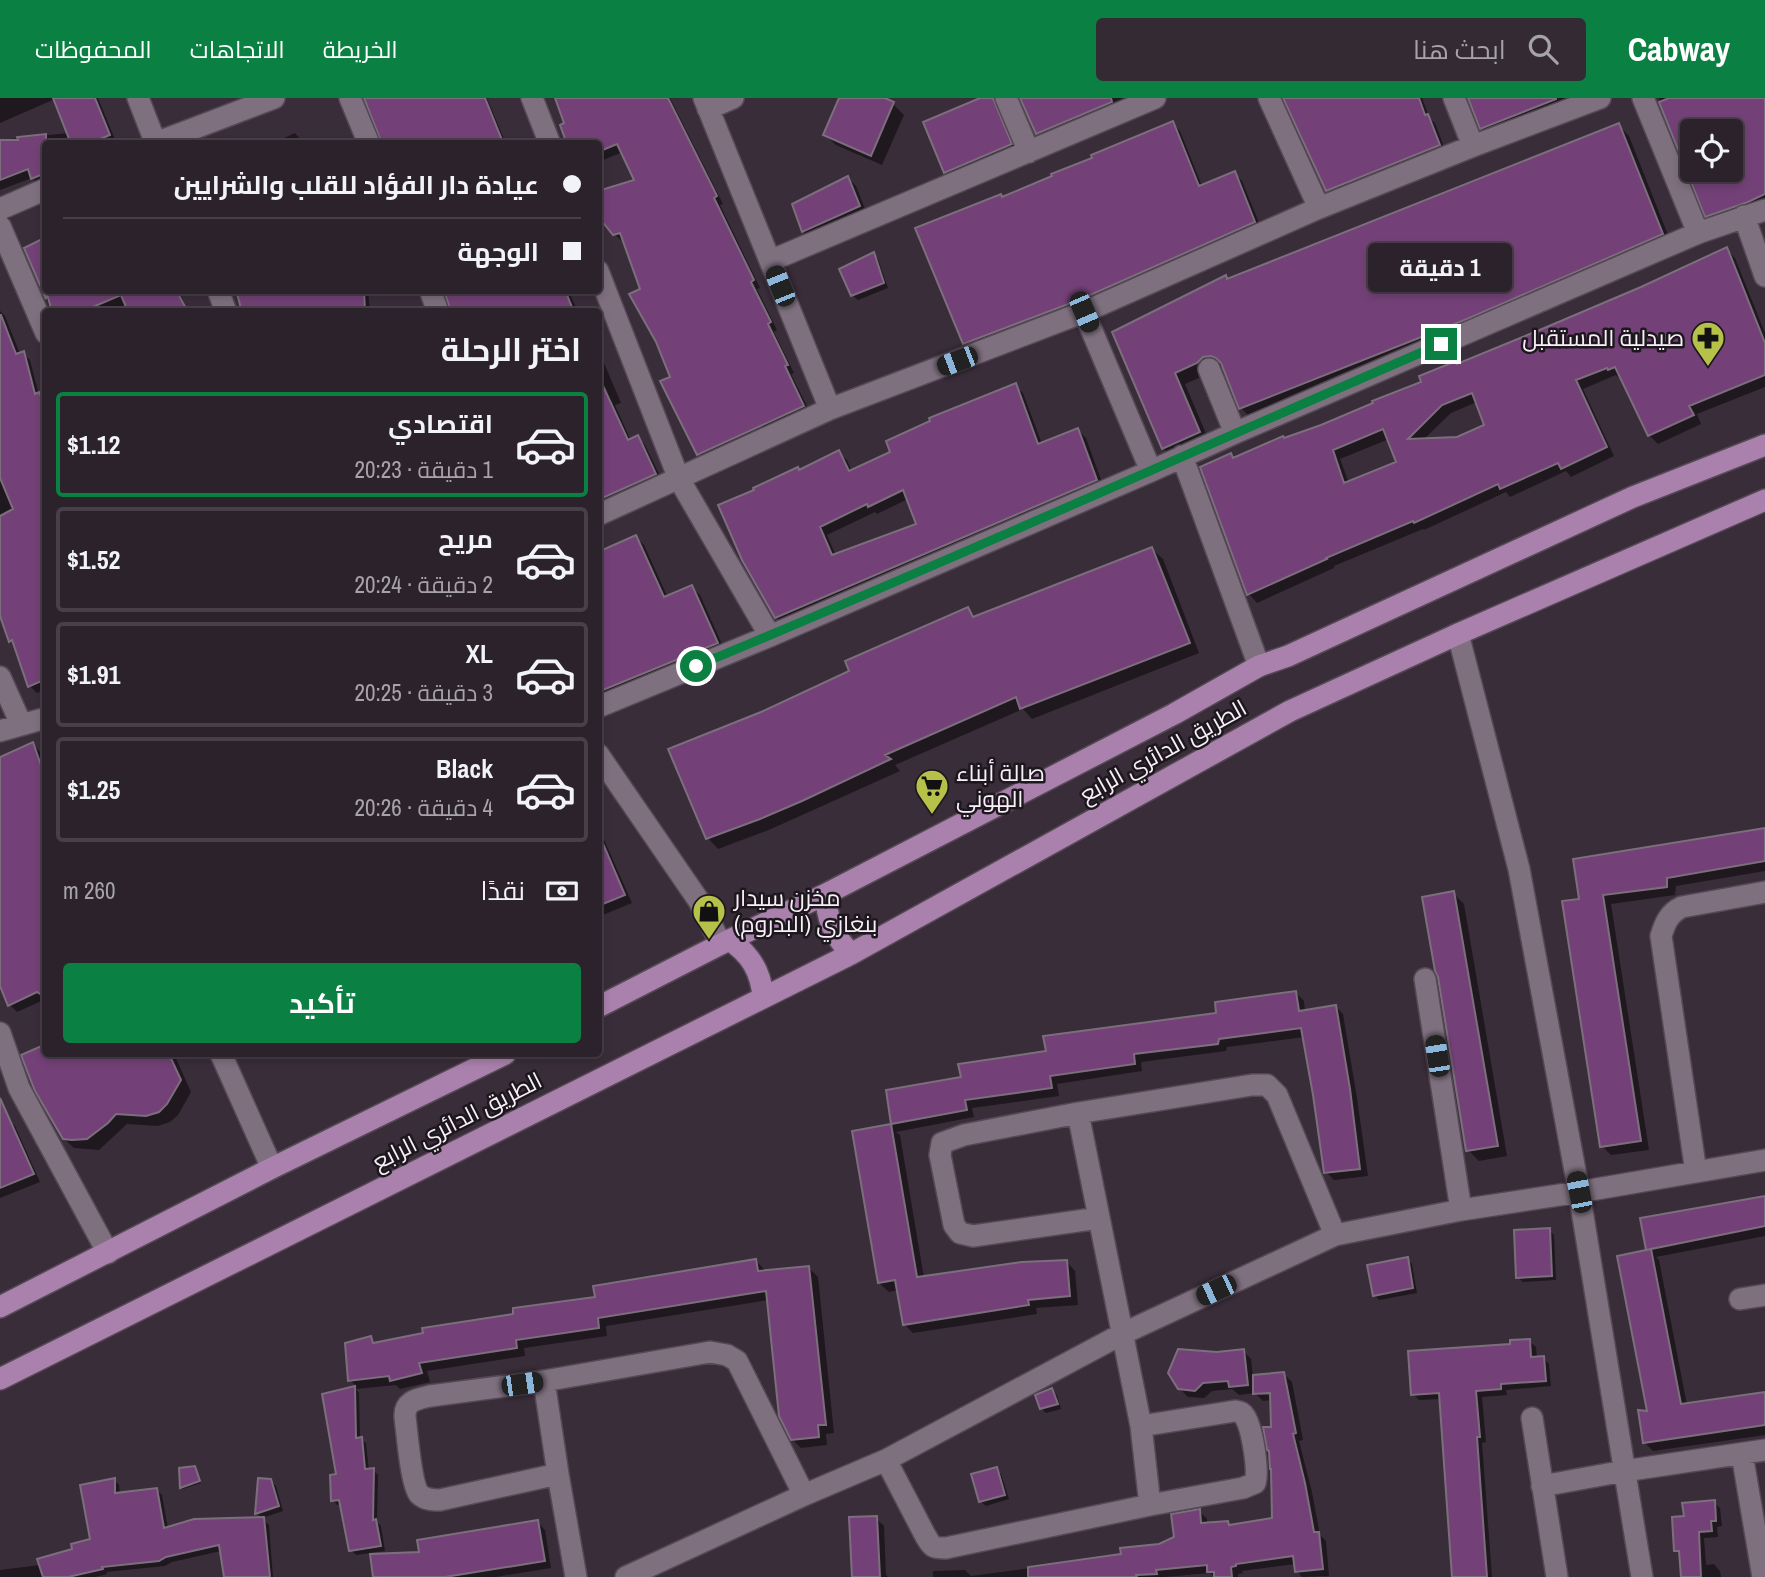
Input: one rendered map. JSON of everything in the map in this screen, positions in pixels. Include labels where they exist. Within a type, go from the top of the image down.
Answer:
[{"type":"main road","name":"الطريق الدائري الرابع","points":[[602,1005],[826,894],[1174,714],[1259,666],[1288,656],[1633,497],[1765,445]]},
{"type":"main road","name":"الطريق الدائري الرابع","points":[[0,1379],[851,954],[1290,711],[1458,634],[1765,500]]},
{"type":"main road","points":[[826,894],[831,927],[851,954]]},
{"type":"main road","points":[[725,942],[748,954],[762,986],[763,998]]},
{"type":"main road","name":"الطريق الدائري الرابع","points":[[0,1307],[272,1168],[499,1057]]},
{"type":"street","points":[[138,98],[154,140]]},
{"type":"street","points":[[163,140],[274,98]]},
{"type":"street","points":[[351,98],[367,140]]},
{"type":"street","points":[[532,98],[548,140]]},
{"type":"street","points":[[733,98],[706,104],[830,410]]},
{"type":"street","points":[[1006,98],[1029,152]]},
{"type":"street","points":[[770,261],[1155,98]]},
{"type":"street","points":[[1269,98],[1319,208]]},
{"type":"street","points":[[1454,98],[1473,146]]},
{"type":"street","points":[[602,513],[830,410],[1084,312],[1319,208],[1600,98]]},
{"type":"street","points":[[1643,98],[1698,233]]},
{"type":"street","points":[[0,209],[42,191]]},
{"type":"street","points":[[602,705],[770,636],[1698,233],[1765,210]]},
{"type":"street","points":[[1744,216],[1765,276]]},
{"type":"street","points":[[0,226],[42,324]]},
{"type":"street","points":[[602,281],[679,480],[770,636]]},
{"type":"street","points":[[1084,312],[1151,471]]},
{"type":"street","points":[[1209,369],[1235,433]]},
{"type":"street","points":[[1182,456],[1259,666]]},
{"type":"street","points":[[1458,634],[1519,869],[1579,1192],[1642,1577]]},
{"type":"street","points":[[0,677],[21,724]]},
{"type":"street","points":[[0,731],[42,719]]},
{"type":"street","points":[[602,760],[725,942]]},
{"type":"street","points":[[1696,1172],[1661,936],[1672,913],[1682,907],[1765,892]]},
{"type":"street","points":[[1425,979],[1461,1210]]},
{"type":"street","points":[[0,1033],[9,1092],[108,1253]]},
{"type":"street","points":[[222,1057],[272,1168]]},
{"type":"street","points":[[1099,1218],[966,1235],[960,1233],[954,1225],[940,1155],[942,1143],[954,1138],[1078,1113],[1252,1085],[1267,1085],[1278,1095],[1335,1236]]},
{"type":"street","points":[[1078,1113],[1141,1426],[1150,1505]]},
{"type":"street","points":[[626,1577],[886,1460],[1122,1334],[1335,1236],[1461,1210],[1765,1160]]},
{"type":"street","points":[[1740,1298],[1765,1295]]},
{"type":"street","points":[[558,1474],[440,1500],[424,1498],[419,1494],[414,1481],[404,1410],[418,1398],[544,1381],[710,1352],[733,1357],[737,1361],[804,1495]]},
{"type":"street","points":[[544,1381],[576,1577]]},
{"type":"street","points":[[886,1460],[934,1548],[946,1548],[1248,1487],[1255,1483],[1257,1472],[1249,1426],[1241,1413],[1236,1411],[1141,1426]]},
{"type":"street","points":[[1532,1419],[1557,1577]]},
{"type":"street","points":[[1542,1486],[1765,1450]]},
{"type":"street","points":[[1742,1454],[1763,1577]]},
{"type":"building","points":[[53,98],[95,98],[110,135],[98,140],[69,140]]},
{"type":"building","points":[[364,98],[485,98],[502,140],[380,140]]},
{"type":"building","points":[[555,98],[668,98],[717,196],[714,198],[754,280],[751,282],[771,322],[768,324],[804,406],[697,455],[660,381],[670,377],[656,342],[629,294],[640,289],[620,233],[613,235],[602,221],[602,190],[634,180],[617,144],[602,150],[602,140],[566,140],[560,125],[564,123]]},
{"type":"building","points":[[839,98],[885,98],[894,102],[871,156],[823,135]]},
{"type":"building","points":[[980,98],[993,98],[1012,144],[944,173],[923,122]]},
{"type":"building","points":[[1020,98],[1111,98],[1112,102],[1036,134]]},
{"type":"building","points":[[1283,98],[1419,98],[1440,145],[1326,191]]},
{"type":"building","points":[[1468,98],[1556,98],[1556,99],[1480,129]]},
{"type":"building","points":[[1669,98],[1765,98],[1765,194],[1705,217],[1691,182],[1743,182],[1743,119],[1680,119],[1680,154],[1659,102]]},
{"type":"building","points":[[1173,121],[1199,186],[1235,171],[1255,222],[1079,300],[963,344],[915,228],[1001,194],[1002,197],[1092,158],[1091,155]]},
{"type":"building","points":[[1619,123],[1663,234],[1467,319],[1239,409],[1221,363],[1211,356],[1203,357],[1197,363],[1175,373],[1200,432],[1162,449],[1112,332],[1226,275],[1227,279]]},
{"type":"building","points":[[46,134],[46,140],[42,140],[42,175],[31,179],[28,169],[0,180],[0,140],[18,140],[17,137]]},
{"type":"building","points":[[848,176],[860,206],[802,232],[792,204]]},
{"type":"building","points":[[42,239],[42,290],[24,248]]},
{"type":"building","points":[[1727,247],[1765,343],[1765,375],[1689,406],[1694,415],[1648,436],[1615,367],[1576,380],[1607,447],[1561,469],[1558,463],[1500,489],[1498,484],[1247,595],[1200,467],[1231,453],[1233,458],[1283,436],[1284,438],[1321,425],[1421,382],[1419,376],[1456,361],[1457,364],[1641,287]],"holes":[[[1472,393],[1484,425],[1457,437],[1408,439],[1442,405]],[[1383,429],[1396,462],[1344,483],[1333,450]]]},
{"type":"building","points":[[874,252],[884,283],[851,296],[839,269]]},
{"type":"building","points":[[47,294],[178,294],[186,308],[126,308],[121,295],[90,308],[51,308]]},
{"type":"building","points":[[237,294],[364,294],[365,308],[241,308]]},
{"type":"building","points":[[445,294],[567,294],[572,308],[450,308]]},
{"type":"building","points":[[1,315],[16,354],[24,351],[35,394],[39,392],[42,399],[42,681],[28,687],[12,640],[9,642],[0,616],[0,516],[13,509],[0,478]]},
{"type":"building","points":[[1016,383],[1038,444],[1078,428],[1097,480],[775,618],[742,560],[718,505],[839,450],[849,471],[890,452],[886,441],[930,421],[929,418]],"holes":[[[903,490],[916,524],[832,555],[820,527]]]},
{"type":"building","points":[[602,384],[628,440],[638,435],[656,474],[602,498]]},
{"type":"building","points":[[636,535],[664,597],[692,585],[718,643],[602,690],[602,550]]},
{"type":"building","points":[[1152,547],[1190,643],[1020,709],[1016,697],[885,755],[891,759],[802,801],[706,839],[668,749],[761,712],[849,671],[845,661],[968,607],[973,617]]},
{"type":"building","points":[[33,742],[42,768],[42,995],[37,992],[8,1006],[0,986],[0,757]]},
{"type":"building","points":[[1765,828],[1765,861],[1667,878],[1667,887],[1603,895],[1641,1141],[1600,1147],[1562,901],[1579,899],[1573,859]]},
{"type":"building","points":[[602,841],[625,895],[602,904]]},
{"type":"building","points":[[1454,891],[1498,1146],[1466,1151],[1438,977],[1422,897]]},
{"type":"building","points":[[1296,991],[1299,1011],[1336,1005],[1360,1169],[1324,1173],[1301,1028],[1219,1039],[1218,1044],[1134,1054],[1135,1064],[1050,1076],[1052,1088],[965,1100],[967,1110],[891,1124],[886,1090],[961,1077],[958,1064],[1046,1051],[1043,1036],[1216,1013],[1215,1002]]},
{"type":"building","points":[[42,1046],[42,1057],[170,1057],[181,1080],[159,1112],[146,1116],[116,1114],[87,1139],[63,1139],[35,1091],[21,1055]]},
{"type":"building","points":[[0,1098],[34,1174],[0,1188]]},
{"type":"building","points":[[891,1124],[917,1277],[1022,1262],[1067,1260],[1070,1296],[1028,1300],[1029,1305],[903,1325],[895,1280],[878,1283],[852,1131]]},
{"type":"building","points":[[1765,1196],[1765,1226],[1646,1250],[1640,1218]]},
{"type":"building","points":[[1550,1228],[1552,1276],[1516,1278],[1514,1230]]},
{"type":"building","points":[[1651,1249],[1681,1404],[1765,1392],[1765,1425],[1643,1443],[1638,1410],[1647,1411],[1617,1256]]},
{"type":"building","points":[[1408,1257],[1413,1288],[1373,1296],[1367,1265]]},
{"type":"building","points":[[756,1259],[758,1271],[809,1266],[826,1425],[818,1425],[819,1437],[791,1440],[779,1416],[766,1291],[598,1318],[599,1328],[516,1340],[517,1348],[419,1363],[422,1373],[390,1381],[389,1376],[348,1381],[345,1343],[371,1336],[373,1343],[423,1333],[422,1328],[513,1314],[513,1308],[595,1297],[593,1286]]},
{"type":"building","points":[[1530,1339],[1531,1357],[1544,1356],[1546,1381],[1501,1384],[1501,1389],[1476,1391],[1487,1577],[1452,1577],[1439,1393],[1411,1395],[1408,1351],[1510,1344],[1510,1340]]},
{"type":"building","points":[[1178,1349],[1217,1352],[1244,1349],[1248,1385],[1229,1387],[1228,1381],[1203,1383],[1195,1391],[1178,1389],[1168,1373]]},
{"type":"building","points":[[1284,1372],[1296,1433],[1293,1434],[1314,1532],[1319,1532],[1323,1569],[1295,1572],[1293,1556],[1236,1564],[1231,1567],[1232,1577],[1214,1577],[1214,1572],[1207,1572],[1207,1565],[1156,1570],[1157,1574],[1136,1575],[1137,1577],[1028,1577],[1028,1567],[1121,1554],[1120,1548],[1159,1544],[1174,1537],[1171,1514],[1200,1509],[1201,1523],[1228,1521],[1229,1525],[1272,1518],[1271,1469],[1263,1427],[1271,1427],[1270,1393],[1253,1394],[1253,1375]]},
{"type":"building","points":[[355,1386],[356,1438],[362,1437],[365,1469],[374,1468],[373,1520],[376,1519],[381,1546],[349,1551],[339,1500],[331,1501],[330,1475],[336,1474],[322,1394]]},
{"type":"building","points":[[1052,1388],[1058,1404],[1040,1409],[1035,1395]]},
{"type":"building","points":[[195,1466],[200,1481],[180,1488],[179,1468]]},
{"type":"building","points":[[997,1467],[1005,1495],[979,1502],[971,1474]]},
{"type":"building","points":[[115,1478],[115,1493],[157,1488],[164,1528],[194,1519],[264,1517],[270,1577],[224,1577],[219,1545],[159,1561],[102,1567],[103,1569],[68,1577],[43,1577],[37,1559],[72,1549],[71,1544],[90,1539],[80,1485]]},
{"type":"building","points":[[258,1478],[271,1479],[279,1506],[255,1514]]},
{"type":"building","points":[[1715,1500],[1716,1521],[1711,1521],[1712,1531],[1699,1532],[1701,1577],[1681,1577],[1679,1551],[1674,1551],[1672,1517],[1684,1516],[1682,1503]]},
{"type":"building","points":[[877,1516],[880,1577],[852,1577],[849,1517]]},
{"type":"building","points":[[538,1520],[545,1561],[445,1577],[373,1577],[370,1554],[419,1552],[417,1540]]},
{"type":"place","name":"صيدلية المستقبل","points":[[1708,368]]},
{"type":"place","name":"صالة أبناء الهوني","points":[[932,816]]},
{"type":"place","name":"مخزن سيدار بنغازي (البدروم)","points":[[709,941]]},
{"type":"route","points":[[696,666],[1441,344]]}]
